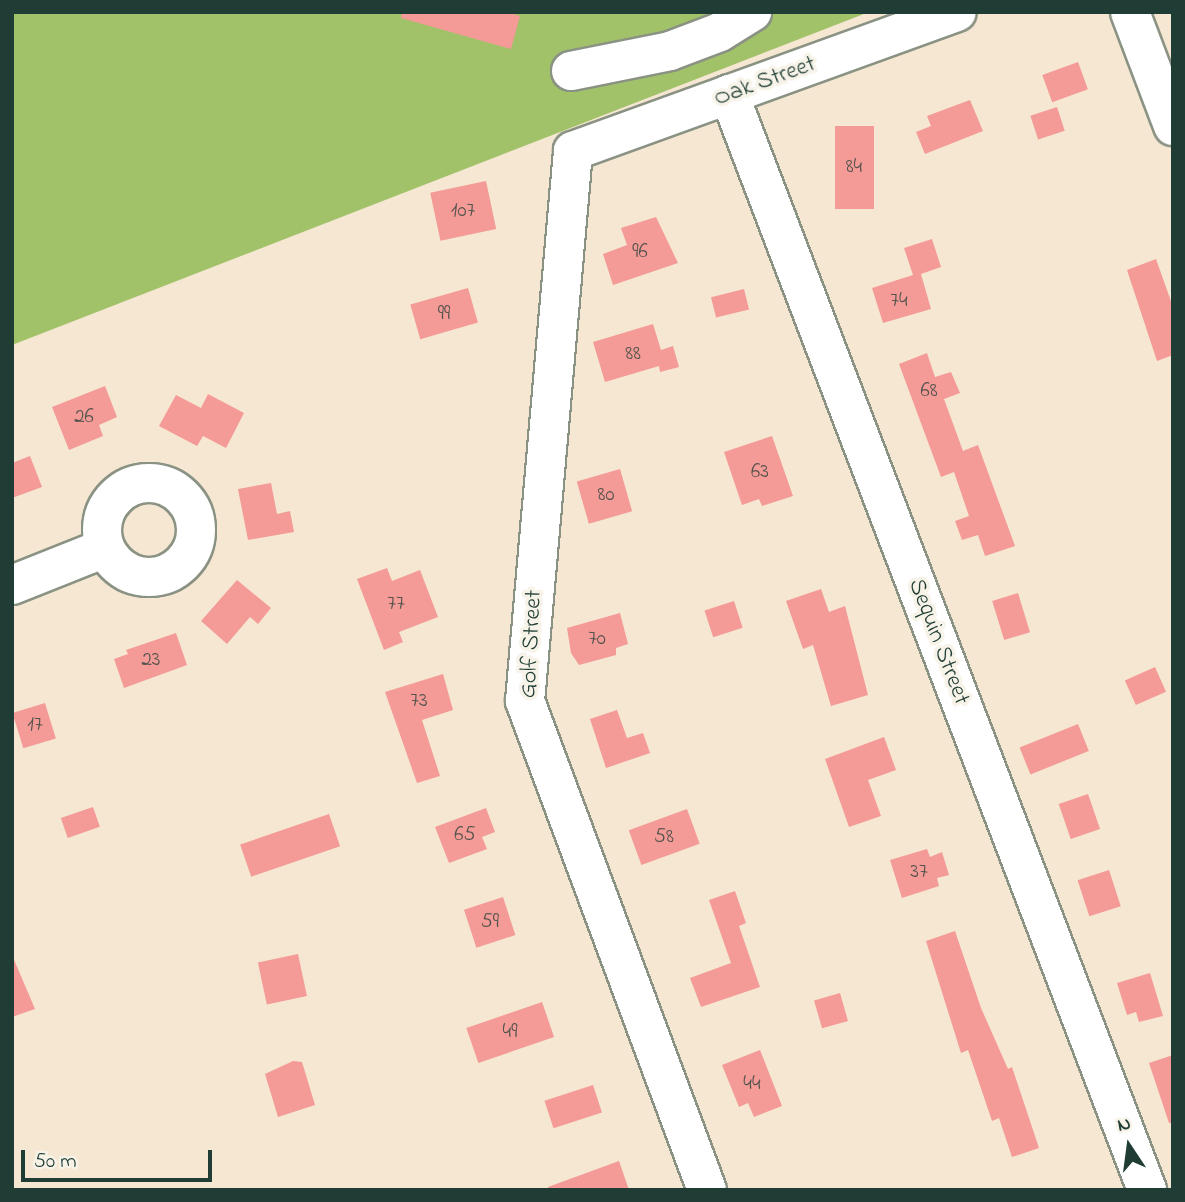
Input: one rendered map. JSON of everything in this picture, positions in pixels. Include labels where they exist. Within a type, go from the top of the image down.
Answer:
[{"type":"street","points":[[571,71],[670,51],[720,32],[752,12]]},
{"type":"street","name":"Oak Street","points":[[573,151],[957,12]]},
{"type":"street","points":[[1130,12],[1173,126]]},
{"type":"street","name":"Sequin Street","points":[[729,94],[1147,1190]]},
{"type":"street","name":"Golf Street","points":[[573,151],[525,701],[707,1190]]},
{"type":"street","points":[[12,585],[105,548]]},
{"type":"green space","points":[[12,12],[869,12],[12,345]]},
{"type":"building","points":[[402,12],[506,12],[520,16],[511,49],[401,18]]},
{"type":"building","points":[[1078,62],[1088,89],[1052,102],[1042,75]]},
{"type":"building","points":[[970,100],[983,131],[925,154],[916,132],[931,126],[927,116]]},
{"type":"building","points":[[1057,107],[1065,131],[1038,139],[1030,116]]},
{"type":"building","points":[[835,126],[874,126],[874,209],[835,209]]},
{"type":"building","points":[[486,181],[496,229],[440,241],[430,193]]},
{"type":"building","points":[[656,217],[678,263],[613,285],[603,254],[627,245],[621,228]]},
{"type":"building","points":[[932,239],[941,267],[921,274],[931,309],[883,323],[872,288],[913,275],[904,248]]},
{"type":"building","points":[[1156,259],[1173,307],[1173,355],[1157,361],[1127,270]]},
{"type":"building","points":[[468,288],[478,323],[420,339],[410,305]]},
{"type":"building","points":[[744,289],[749,309],[716,318],[711,297]]},
{"type":"building","points":[[653,324],[661,350],[673,346],[679,367],[660,372],[659,366],[605,382],[593,342]]},
{"type":"building","points":[[927,353],[935,377],[951,372],[960,393],[944,399],[963,451],[978,445],[1015,546],[985,556],[978,535],[962,540],[955,521],[969,516],[954,472],[941,477],[899,364]]},
{"type":"building","points":[[105,386],[117,417],[99,425],[103,436],[69,450],[52,407]]},
{"type":"building","points":[[208,394],[244,413],[226,448],[203,436],[197,446],[159,426],[176,395],[201,408]]},
{"type":"building","points":[[772,436],[793,496],[762,506],[759,499],[742,505],[724,452]]},
{"type":"building","points":[[30,456],[42,487],[12,498],[12,463]]},
{"type":"building","points":[[620,469],[632,511],[589,524],[577,481]]},
{"type":"building","points":[[271,483],[277,514],[290,511],[294,532],[248,540],[238,489]]},
{"type":"building","points":[[387,568],[392,581],[420,570],[438,617],[399,632],[403,642],[384,650],[357,579]]},
{"type":"building","points":[[237,580],[271,608],[258,624],[250,617],[227,644],[201,621]]},
{"type":"building","points":[[821,589],[829,612],[845,606],[868,695],[831,706],[813,645],[803,649],[786,601]]},
{"type":"building","points":[[1018,593],[1030,632],[1004,640],[992,601]]},
{"type":"building","points":[[734,601],[743,628],[713,637],[705,611]]},
{"type":"building","points":[[620,613],[628,644],[616,648],[616,655],[579,665],[571,653],[567,628]]},
{"type":"building","points":[[176,633],[187,665],[124,688],[114,659],[128,654],[126,650]]},
{"type":"building","points":[[1155,667],[1166,692],[1136,705],[1125,680]]},
{"type":"building","points":[[443,674],[453,710],[422,720],[440,776],[417,783],[385,692]]},
{"type":"building","points":[[45,703],[56,738],[23,748],[12,713]]},
{"type":"building","points":[[617,710],[627,738],[643,733],[650,753],[606,768],[590,719]]},
{"type":"building","points":[[1078,724],[1089,751],[1030,774],[1020,748]]},
{"type":"building","points":[[884,737],[896,770],[868,780],[881,816],[849,827],[825,759]]},
{"type":"building","points":[[1088,794],[1100,829],[1071,839],[1059,804]]},
{"type":"building","points":[[93,807],[100,827],[68,838],[61,818]]},
{"type":"building","points":[[486,808],[495,832],[482,837],[487,849],[449,863],[435,827]]},
{"type":"building","points":[[687,809],[700,844],[641,865],[629,830]]},
{"type":"building","points":[[329,814],[340,846],[251,877],[240,845]]},
{"type":"building","points":[[927,849],[930,857],[942,852],[949,875],[937,878],[939,886],[902,898],[890,860]]},
{"type":"building","points":[[1109,870],[1121,906],[1089,916],[1078,880]]},
{"type":"building","points":[[735,891],[746,923],[739,926],[760,987],[701,1007],[690,978],[731,963],[709,900]]},
{"type":"building","points":[[503,897],[515,935],[476,948],[464,910]]},
{"type":"building","points":[[955,931],[981,1008],[1008,1069],[1012,1067],[1039,1148],[1012,1157],[999,1118],[992,1121],[968,1050],[961,1053],[926,941]]},
{"type":"building","points":[[298,954],[307,996],[267,1005],[258,963]]},
{"type":"building","points":[[12,955],[35,1009],[12,1017]]},
{"type":"building","points":[[1150,973],[1163,1016],[1139,1022],[1136,1012],[1127,1015],[1117,983]]},
{"type":"building","points":[[840,993],[848,1021],[822,1028],[814,1000]]},
{"type":"building","points":[[542,1002],[554,1037],[478,1063],[466,1028]]},
{"type":"building","points":[[760,1050],[782,1106],[754,1117],[748,1103],[739,1107],[722,1065]]},
{"type":"building","points":[[1173,1055],[1173,1123],[1169,1123],[1149,1063]]},
{"type":"building","points":[[293,1061],[302,1062],[315,1105],[278,1117],[265,1074]]},
{"type":"building","points":[[593,1085],[602,1113],[553,1128],[544,1101]]},
{"type":"building","points":[[619,1161],[629,1190],[549,1190],[548,1187]]}]
